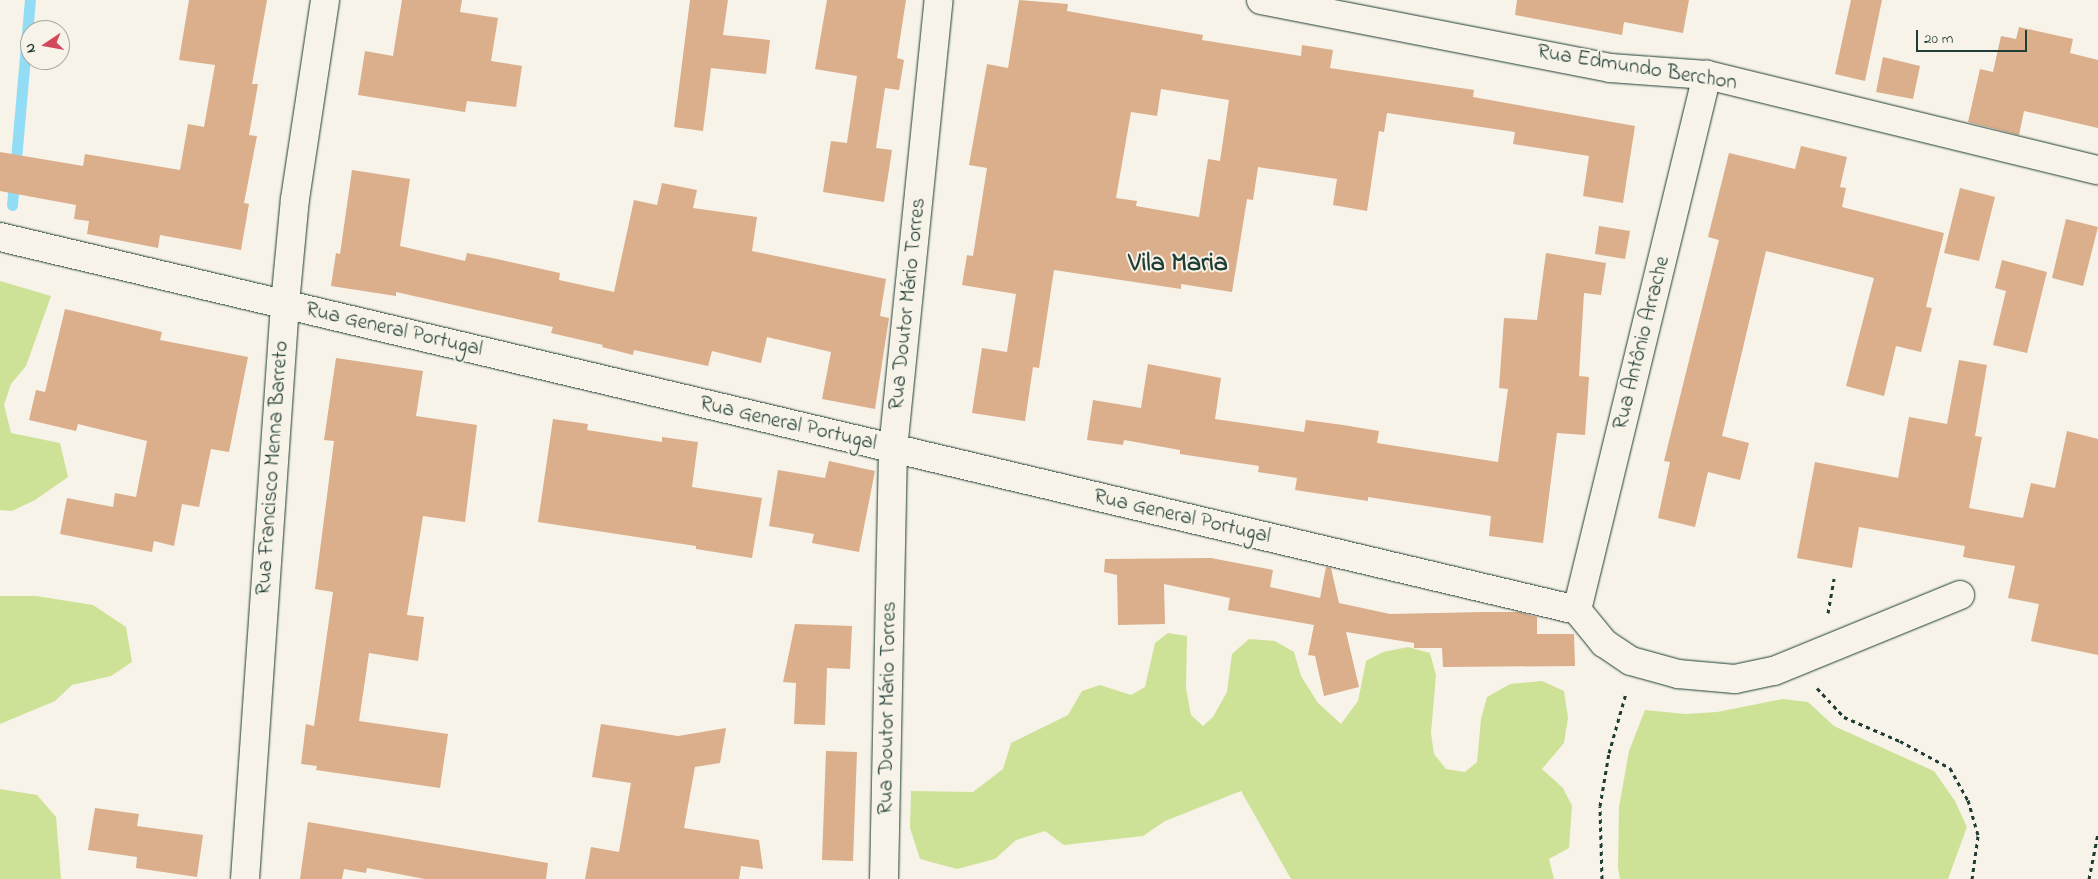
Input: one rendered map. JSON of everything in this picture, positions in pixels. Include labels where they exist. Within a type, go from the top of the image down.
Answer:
[{"type":"street","name":"Rua Francisco Menna Barreto","points":[[245,879],[285,304],[295,199],[325,0]]},
{"type":"street","name":"Rua Doutor Mário Torres","points":[[884,879],[894,449],[938,0]]},
{"type":"street","name":"Rua Edmundo Berchon","points":[[1262,0],[1610,68],[1706,75],[2098,170]]},
{"type":"street","name":"Rua Antônio Arrache","points":[[1577,610],[1706,75]]},
{"type":"street","name":"Rua General Portugal","points":[[0,236],[1577,610]]},
{"type":"street","points":[[1577,610],[1604,643],[1631,661],[1678,674],[1736,679],[1774,671],[1960,594]]},
{"type":"path","points":[[1834,579],[1820,651],[1816,687],[1844,718],[1900,742],[1950,768],[1968,800],[1978,836],[1972,879]]},
{"type":"path","points":[[1602,879],[1600,806],[1609,753],[1626,692]]},
{"type":"path","points":[[2089,879],[2098,833]]},
{"type":"green space","points":[[0,281],[51,296],[26,366],[11,384],[4,405],[11,433],[60,443],[68,477],[35,500],[12,511],[0,510]]},
{"type":"green space","points":[[0,596],[36,596],[93,605],[126,627],[132,662],[111,676],[72,685],[55,701],[0,724]]},
{"type":"green space","points":[[1168,633],[1187,636],[1186,688],[1191,715],[1203,726],[1213,717],[1227,692],[1232,654],[1249,639],[1275,641],[1294,652],[1301,676],[1318,703],[1341,724],[1358,701],[1366,661],[1383,652],[1408,647],[1430,653],[1436,675],[1431,733],[1434,754],[1446,769],[1465,772],[1477,762],[1481,719],[1487,697],[1510,684],[1542,681],[1564,691],[1568,718],[1564,743],[1542,769],[1563,788],[1572,806],[1569,848],[1549,859],[1554,879],[1291,879],[1241,791],[1165,821],[1143,836],[1064,845],[1045,831],[1016,840],[995,859],[957,869],[920,859],[910,828],[911,791],[973,792],[1003,769],[1011,743],[1068,715],[1082,691],[1100,685],[1131,695],[1145,687],[1155,643]]},
{"type":"green space","points":[[1783,699],[1808,702],[1834,726],[1934,771],[1955,801],[1967,827],[1948,879],[1620,879],[1618,868],[1619,807],[1629,751],[1645,710],[1685,714],[1717,712]]},
{"type":"green space","points":[[0,789],[37,795],[56,817],[61,879],[0,879]]},
{"type":"building","points":[[189,0],[267,0],[252,84],[258,84],[249,135],[257,136],[244,203],[249,204],[241,250],[160,235],[158,248],[87,234],[89,221],[74,219],[76,205],[0,191],[0,152],[83,166],[85,154],[180,170],[188,124],[204,127],[215,65],[179,60]]},
{"type":"building","points":[[402,0],[462,0],[460,12],[498,18],[491,61],[522,66],[516,107],[467,101],[465,112],[358,95],[365,51],[393,56]]},
{"type":"building","points":[[690,0],[728,0],[723,35],[770,40],[766,74],[711,68],[703,131],[674,127]]},
{"type":"building","points":[[827,0],[906,0],[897,58],[904,60],[899,90],[885,88],[876,148],[892,150],[884,202],[823,192],[831,141],[847,143],[857,76],[815,69]]},
{"type":"building","points":[[1019,0],[1068,4],[1067,11],[1203,35],[1202,40],[1301,56],[1302,45],[1333,50],[1330,68],[1474,90],[1473,97],[1635,126],[1623,203],[1583,196],[1589,156],[1513,144],[1515,132],[1387,113],[1384,132],[1379,131],[1367,211],[1333,205],[1337,179],[1258,167],[1253,200],[1247,199],[1232,292],[1181,284],[1181,289],[1054,270],[1039,368],[1033,367],[1025,421],[972,413],[982,348],[1007,352],[1016,294],[962,285],[967,255],[973,256],[987,168],[969,165],[987,64],[1008,68]],"holes":[[[1161,89],[1229,100],[1220,161],[1208,159],[1199,217],[1136,206],[1137,201],[1116,198],[1131,112],[1157,116]]]},
{"type":"building","points":[[1517,0],[1689,0],[1683,33],[1624,22],[1622,35],[1515,15]]},
{"type":"building","points":[[1851,0],[1882,0],[1865,81],[1835,74]]},
{"type":"building","points":[[2019,27],[2073,39],[2070,53],[2098,60],[2098,128],[2024,111],[2019,135],[1968,122],[1980,69],[1993,72],[2001,36],[2016,39]]},
{"type":"building","points":[[1883,57],[1920,66],[1913,99],[1876,92]]},
{"type":"building","points":[[1801,146],[1847,157],[1840,187],[1846,188],[1842,207],[1944,233],[1926,307],[1932,308],[1921,352],[1896,346],[1884,396],[1846,386],[1874,278],[1766,251],[1722,436],[1749,443],[1740,480],[1708,472],[1695,527],[1658,518],[1670,462],[1664,461],[1719,240],[1708,237],[1729,153],[1795,169]]},
{"type":"building","points":[[352,170],[410,179],[400,246],[465,261],[467,253],[497,259],[560,273],[559,280],[614,292],[634,200],[657,205],[662,183],[697,190],[693,208],[757,217],[752,251],[886,279],[880,316],[889,318],[875,409],[822,399],[831,352],[767,337],[761,363],[712,351],[708,366],[634,350],[633,355],[602,347],[603,345],[551,333],[553,327],[396,292],[396,296],[331,286],[336,253],[340,254]]},
{"type":"building","points":[[1960,188],[1995,197],[1979,261],[1944,253]]},
{"type":"building","points":[[2066,219],[2098,227],[2083,286],[2052,278]]},
{"type":"building","points":[[1599,226],[1630,231],[1625,259],[1595,254]]},
{"type":"building","points":[[1546,253],[1606,263],[1601,295],[1584,293],[1579,376],[1589,377],[1585,435],[1557,433],[1543,543],[1489,536],[1491,516],[1368,497],[1368,501],[1295,490],[1297,478],[1258,472],[1259,466],[1180,454],[1180,450],[1124,440],[1123,445],[1087,440],[1093,400],[1141,408],[1148,364],[1221,378],[1215,419],[1304,432],[1306,420],[1343,425],[1379,431],[1377,443],[1498,462],[1508,389],[1499,388],[1504,318],[1537,320]]},
{"type":"building","points":[[2002,260],[2047,272],[2027,353],[1993,345],[2006,291],[1995,288]]},
{"type":"building","points":[[65,309],[162,332],[160,340],[248,357],[229,452],[211,449],[199,507],[182,504],[174,546],[154,541],[152,552],[60,534],[67,498],[113,507],[115,493],[136,497],[147,441],[78,424],[76,431],[29,420],[36,390],[45,392]]},
{"type":"building","points":[[336,358],[423,371],[416,416],[477,425],[465,522],[423,516],[407,615],[424,617],[418,661],[369,653],[359,721],[448,734],[440,788],[316,770],[317,766],[301,764],[306,724],[314,726],[333,592],[315,589],[334,441],[324,440]]},
{"type":"building","points":[[1959,360],[1987,365],[1975,436],[1982,437],[1969,508],[2023,518],[2031,483],[2055,488],[2067,431],[2098,439],[2098,655],[2031,641],[2039,604],[2008,598],[2015,566],[1963,557],[1965,546],[1859,527],[1852,568],[1797,558],[1815,462],[1898,478],[1909,417],[1947,424]]},
{"type":"building","points":[[553,419],[588,424],[587,430],[662,442],[662,437],[698,442],[692,487],[762,498],[752,558],[696,549],[696,546],[538,522]]},
{"type":"building","points":[[829,461],[875,471],[859,552],[812,543],[814,534],[769,526],[778,470],[825,478]]},
{"type":"building","points":[[1211,558],[1273,570],[1270,587],[1320,598],[1326,567],[1331,568],[1339,603],[1390,614],[1519,612],[1537,617],[1537,634],[1574,634],[1575,666],[1443,667],[1442,648],[1414,648],[1414,643],[1346,632],[1359,687],[1324,696],[1315,656],[1308,655],[1314,625],[1228,610],[1230,598],[1164,584],[1165,624],[1118,625],[1117,575],[1104,572],[1105,559]]},
{"type":"building","points":[[795,624],[852,626],[850,669],[827,668],[825,725],[794,724],[796,683],[783,682]]},
{"type":"building","points":[[601,724],[678,736],[726,728],[720,763],[695,767],[684,828],[759,840],[763,869],[741,866],[739,879],[585,879],[591,847],[619,852],[631,783],[592,777]]},
{"type":"building","points":[[826,751],[857,752],[853,861],[822,860]]},
{"type":"building","points":[[95,808],[139,814],[137,826],[203,835],[197,877],[136,868],[137,857],[88,850]]},
{"type":"building","points":[[308,822],[548,863],[546,879],[425,879],[367,868],[366,873],[344,869],[342,879],[300,879]]},
{"type":"waterway","points":[[12,205],[30,0]]},
{"type":"district","name":"Vila Maria","points":[[1178,265]]}]
